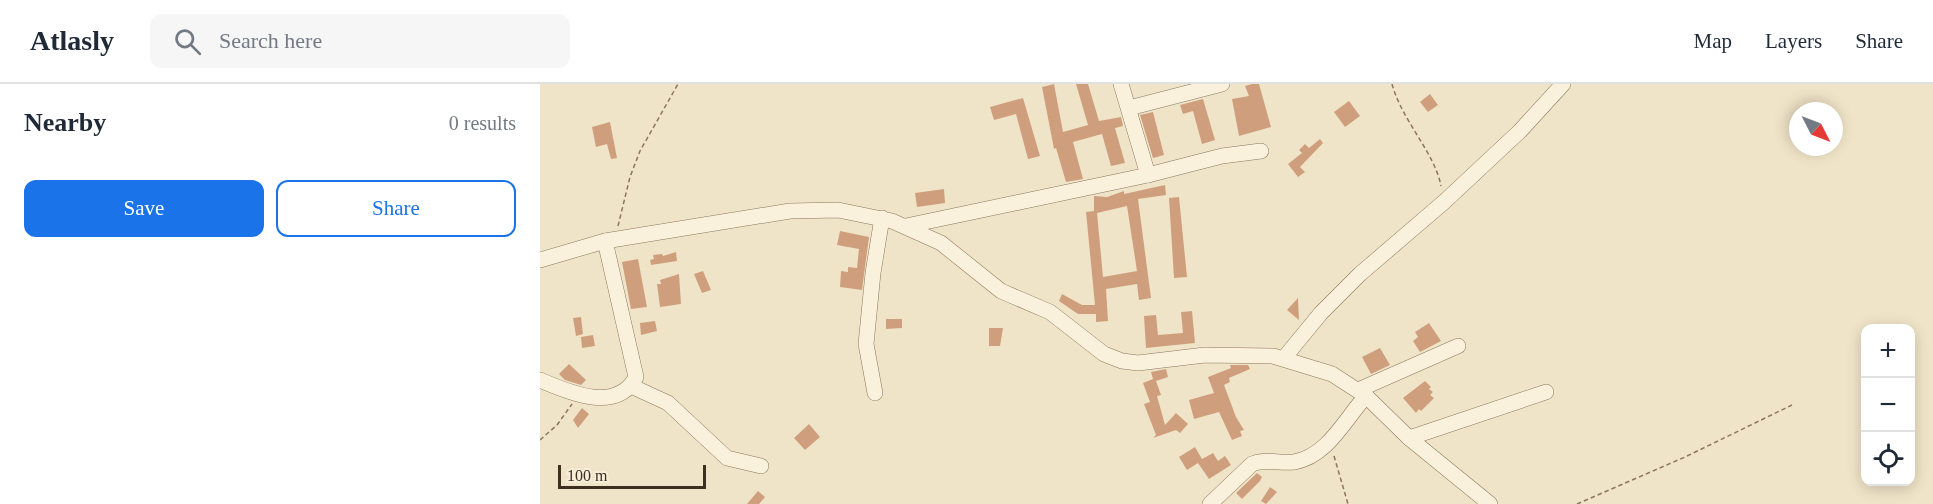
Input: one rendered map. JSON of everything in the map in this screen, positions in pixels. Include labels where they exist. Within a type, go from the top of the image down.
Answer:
[{"type":"street","points":[[1121,84],[1148,175]]},
{"type":"street","points":[[1129,108],[1199,87],[1222,84]]},
{"type":"street","points":[[1284,358],[1321,313],[1360,274],[1444,202],[1520,131],[1563,84]]},
{"type":"street","points":[[906,226],[1148,175],[1222,156],[1261,151]]},
{"type":"street","points":[[540,260],[610,240],[801,210],[838,210],[882,219],[906,226],[955,253],[1001,291],[1050,312],[1104,354],[1122,361],[1138,363],[1226,354],[1284,358],[1332,374],[1362,393],[1409,438],[1490,504]]},
{"type":"street","points":[[875,393],[866,344],[873,273],[882,219]]},
{"type":"street","points":[[540,380],[580,394],[606,398],[618,396],[631,386],[636,377],[610,240]]},
{"type":"street","points":[[1210,504],[1252,464],[1259,461],[1296,461],[1330,441],[1362,393],[1458,346]]},
{"type":"street","points":[[631,386],[668,403],[727,458],[761,466]]},
{"type":"street","points":[[1409,438],[1546,392]]},
{"type":"path","points":[[610,240],[640,151],[678,84]]},
{"type":"path","points":[[1392,84],[1411,127],[1433,162],[1444,202]]},
{"type":"path","points":[[540,440],[557,425],[580,394]]},
{"type":"path","points":[[1577,504],[1685,457],[1792,405]]},
{"type":"path","points":[[1330,441],[1348,504]]},
{"type":"building","points":[[1054,84],[1063,132],[1088,125],[1076,84],[1088,84],[1099,121],[1121,117],[1123,126],[1115,128],[1125,163],[1111,166],[1102,134],[1073,142],[1083,179],[1066,182],[1056,148],[1054,149],[1042,87]]},
{"type":"building","points":[[1259,84],[1271,127],[1239,136],[1232,99],[1249,96],[1245,86]]},
{"type":"building","points":[[1430,94],[1438,105],[1428,112],[1420,102]]},
{"type":"building","points":[[1023,98],[1040,156],[1028,159],[1016,114],[994,120],[990,107]]},
{"type":"building","points":[[1203,99],[1215,140],[1202,144],[1193,111],[1183,114],[1180,105]]},
{"type":"building","points":[[1349,101],[1360,116],[1345,127],[1334,112]]},
{"type":"building","points":[[1153,112],[1164,155],[1153,158],[1140,115]]},
{"type":"building","points":[[610,122],[617,158],[611,159],[607,144],[596,147],[592,127]]},
{"type":"building","points":[[1320,139],[1323,143],[1300,167],[1305,172],[1298,177],[1288,164],[1302,153],[1299,150],[1305,144],[1309,148]]},
{"type":"building","points":[[1165,185],[1166,195],[1138,199],[1151,298],[1139,300],[1137,284],[1106,289],[1108,321],[1096,322],[1096,314],[1078,314],[1059,301],[1062,294],[1082,305],[1095,305],[1086,212],[1094,211],[1094,196],[1107,197],[1124,191],[1124,194]],"holes":[[[1127,206],[1137,271],[1103,277],[1097,213]]]},
{"type":"building","points":[[944,189],[945,203],[917,207],[915,193]]},
{"type":"building","points":[[1179,197],[1187,277],[1174,278],[1169,198]]},
{"type":"building","points":[[840,231],[869,237],[862,290],[840,287],[841,271],[848,272],[848,267],[857,268],[859,249],[837,245]]},
{"type":"building","points":[[676,252],[677,261],[651,265],[650,260],[654,259],[653,255],[662,254],[663,256]]},
{"type":"building","points":[[638,259],[647,307],[631,309],[622,262]]},
{"type":"building","points":[[703,271],[711,290],[702,293],[694,274]]},
{"type":"building","points":[[679,274],[681,304],[660,307],[657,284],[661,284],[660,280]]},
{"type":"building","points":[[1298,298],[1299,320],[1287,310]]},
{"type":"building","points":[[1192,311],[1195,343],[1146,348],[1144,316],[1156,315],[1158,335],[1183,333],[1181,312]]},
{"type":"building","points":[[581,317],[583,334],[576,336],[573,318]]},
{"type":"building","points":[[886,319],[902,319],[902,328],[886,329]]},
{"type":"building","points":[[655,321],[657,331],[641,335],[640,323]]},
{"type":"building","points":[[1429,323],[1441,341],[1420,352],[1413,341],[1418,337],[1415,332]]},
{"type":"building","points":[[989,328],[1003,328],[1000,346],[989,346]]},
{"type":"building","points":[[593,335],[595,346],[582,348],[581,337]]},
{"type":"building","points":[[1380,348],[1390,365],[1371,374],[1362,357]]},
{"type":"building","points":[[569,364],[586,380],[581,385],[565,380],[559,374]]},
{"type":"building","points":[[1230,365],[1248,365],[1250,369],[1229,378],[1230,382],[1224,385],[1236,417],[1244,430],[1240,431],[1242,436],[1232,440],[1219,412],[1194,419],[1189,400],[1214,393],[1208,377],[1231,368]]},
{"type":"building","points":[[1166,369],[1168,377],[1156,381],[1161,395],[1157,396],[1165,425],[1176,413],[1188,424],[1180,433],[1176,430],[1153,438],[1156,435],[1144,404],[1150,402],[1143,383],[1153,379],[1151,372]]},
{"type":"building","points":[[1425,381],[1431,387],[1429,389],[1433,392],[1430,395],[1434,398],[1416,413],[1403,398]]},
{"type":"building","points":[[582,408],[589,414],[578,428],[573,420]]},
{"type":"building","points":[[809,424],[820,437],[805,450],[794,438]]},
{"type":"building","points":[[1195,447],[1202,459],[1213,453],[1218,461],[1225,456],[1231,465],[1209,479],[1198,463],[1187,470],[1179,457]]},
{"type":"building","points":[[1257,473],[1262,477],[1260,481],[1242,499],[1236,493]]},
{"type":"building","points":[[1270,487],[1277,492],[1266,504],[1261,501]]},
{"type":"building","points":[[758,491],[765,497],[759,504],[747,504]]}]
